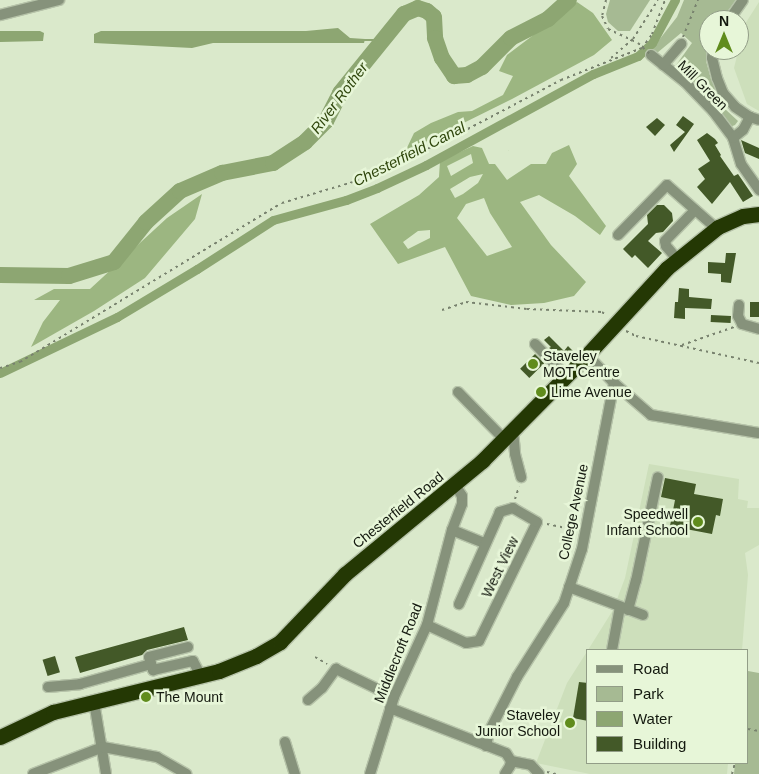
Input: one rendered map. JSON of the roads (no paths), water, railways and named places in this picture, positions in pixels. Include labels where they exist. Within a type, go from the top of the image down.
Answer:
[{"type":"highway","name":"Chesterfield Road","points":[[0,737],[53,712],[201,676],[242,662],[280,642],[345,574],[455,484],[509,434],[587,355],[613,324],[677,260],[716,228],[743,216],[759,214]]},
{"type":"street","points":[[0,15],[28,10],[59,0]]},
{"type":"street","points":[[663,65],[681,44]]},
{"type":"street","name":"Mill Green","points":[[651,55],[685,82],[713,111],[733,138],[741,164],[759,190]]},
{"type":"street","points":[[712,60],[723,93],[735,107],[755,119],[733,138]]},
{"type":"street","points":[[618,235],[667,185],[716,228]]},
{"type":"street","points":[[677,260],[666,246],[665,241],[695,210]]},
{"type":"street","points":[[739,305],[738,316],[742,324],[747,328],[759,329]]},
{"type":"street","points":[[535,344],[565,375]]},
{"type":"street","points":[[587,355],[614,383],[652,415],[759,433]]},
{"type":"street","name":"College Avenue","points":[[486,746],[490,732],[517,678],[564,603],[585,532],[614,383]]},
{"type":"street","points":[[458,392],[509,434],[521,477]]},
{"type":"street","points":[[612,649],[624,608],[636,581],[658,477]]},
{"type":"street","name":"Middlecroft Road","points":[[370,774],[394,697],[427,625],[452,530],[462,500],[455,484]]},
{"type":"street","name":"West View","points":[[427,625],[466,643],[479,641],[537,522],[513,508],[500,512],[458,604]]},
{"type":"street","name":"West View","points":[[452,530],[485,543]]},
{"type":"street","points":[[569,587],[643,615]]},
{"type":"street","points":[[188,647],[149,657],[153,670],[193,661],[201,676]]},
{"type":"street","points":[[48,687],[80,684],[151,664]]},
{"type":"street","points":[[308,700],[322,688],[336,669],[394,697]]},
{"type":"street","points":[[94,702],[106,774]]},
{"type":"street","points":[[390,708],[506,753],[510,766],[505,774]]},
{"type":"street","points":[[285,742],[295,774]]},
{"type":"street","points":[[33,774],[103,747],[157,757],[188,774]]},
{"type":"street","points":[[510,761],[531,766],[539,774]]},
{"type":"water","points":[[338,28],[350,38],[365,39],[364,43],[213,43],[192,48],[94,43],[94,34],[101,31],[306,31]]},
{"type":"water","points":[[0,31],[40,31],[44,33],[43,41],[0,42]]},
{"type":"waterway","name":"River Rother","points":[[0,275],[69,276],[114,262],[146,222],[180,191],[222,173],[273,163],[305,142],[326,121],[340,93],[404,14],[418,8],[427,11],[434,17],[435,38],[442,58],[454,76],[467,75],[482,67],[511,38],[548,19],[569,0]]},
{"type":"waterway","name":"Chesterfield Canal","points":[[0,373],[117,317],[273,220],[346,200],[377,188],[426,165],[593,74],[638,56],[652,43],[675,0]]},
{"type":"waterway","points":[[363,40],[381,40]]},
{"type":"place","name":"Staveley MOT Centre","points":[[533,364]]},
{"type":"place","name":"Lime Avenue","points":[[541,392]]},
{"type":"place","name":"Speedwell Infant School","points":[[698,522]]},
{"type":"place","name":"The Mount","points":[[146,697]]},
{"type":"place","name":"Staveley Junior School","points":[[570,723]]}]
